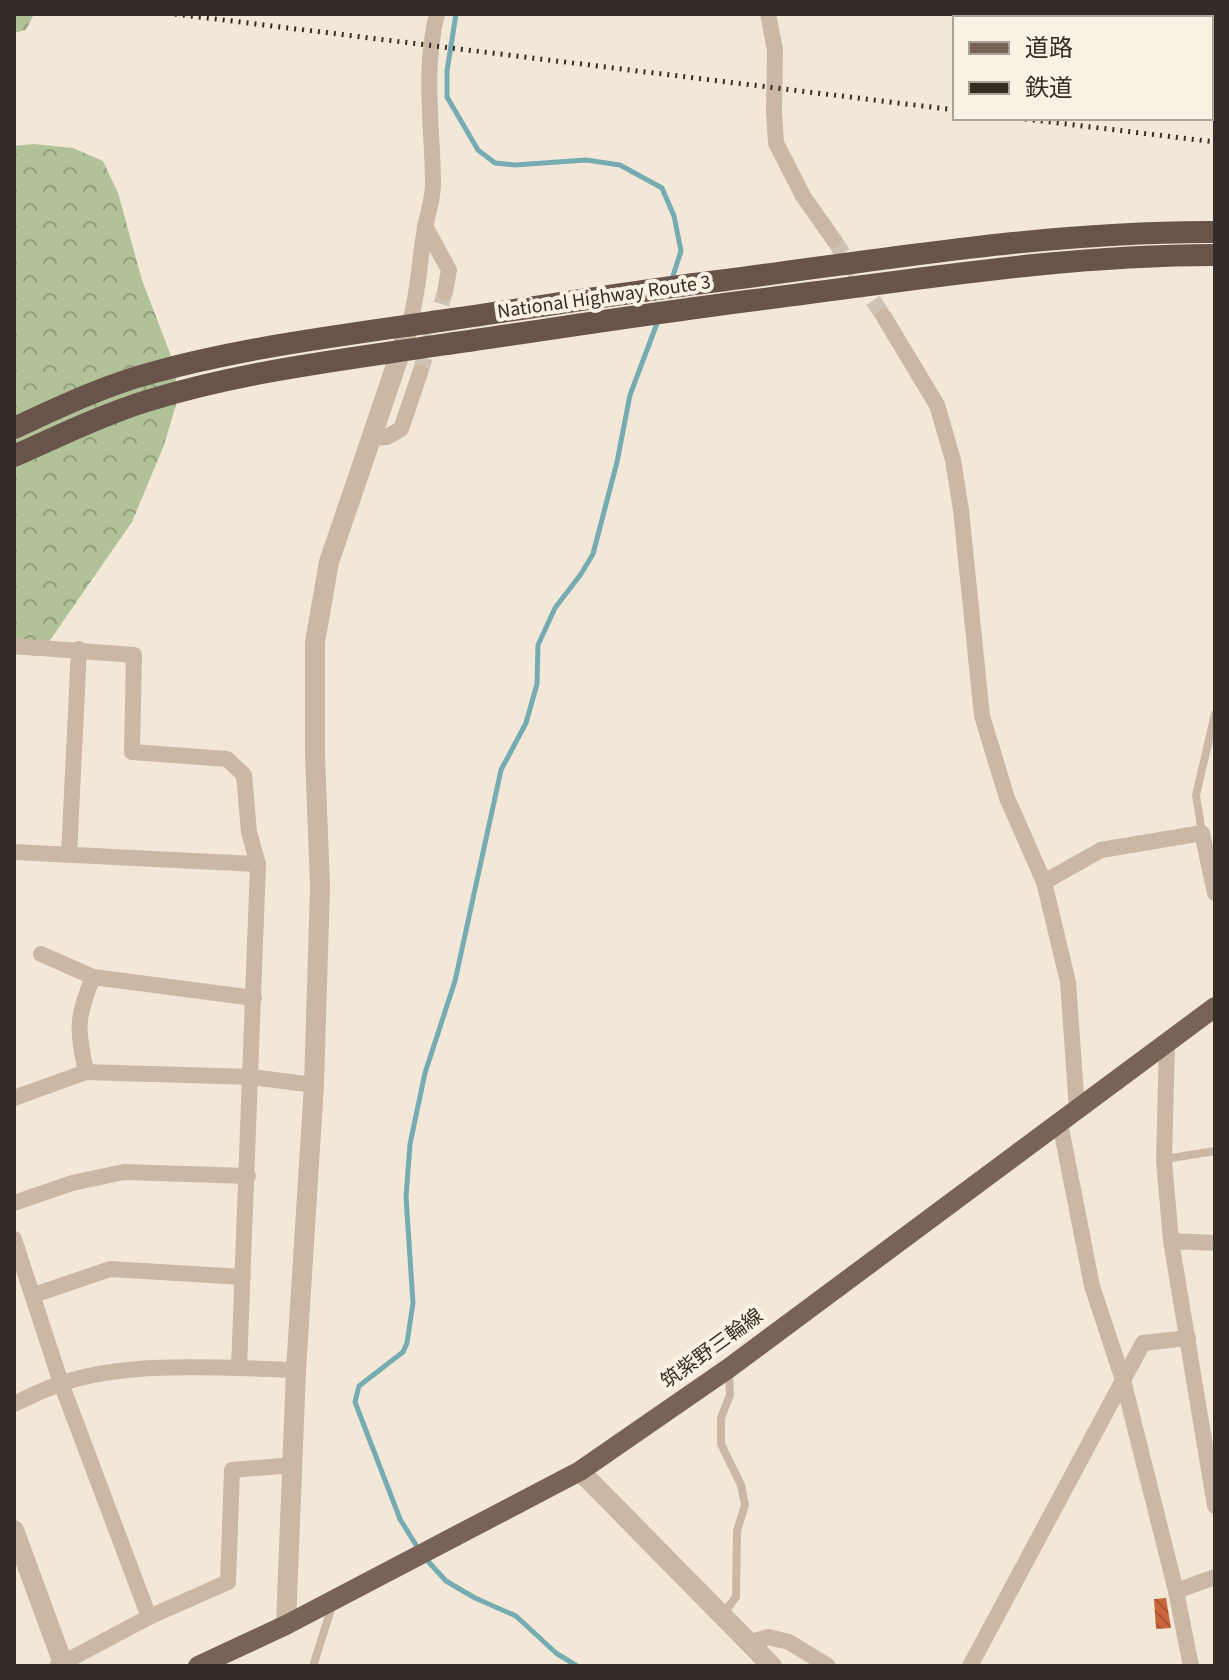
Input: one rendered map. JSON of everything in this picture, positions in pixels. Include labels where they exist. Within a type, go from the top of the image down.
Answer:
[{"type":"highway","name":"National Highway Route 3","points":[[14,456],[89,423],[161,397],[228,378],[1103,247],[1166,231],[1215,232]]},
{"type":"highway","name":"National Highway Route 3","points":[[14,428],[79,399],[147,374],[224,355],[648,290],[1008,243],[1215,255]]},
{"type":"main road","name":"筑紫野三輪線","points":[[198,1666],[286,1625],[580,1471],[729,1368],[1215,1007]]},
{"type":"street","points":[[286,1625],[296,1370],[314,1085],[320,887],[315,642],[329,562],[416,302],[434,182],[428,91],[437,14]]},
{"type":"street","points":[[768,14],[775,50],[776,143],[803,196],[834,240]]},
{"type":"street","points":[[425,226],[449,270],[445,292]]},
{"type":"street","points":[[884,317],[937,405],[953,460],[982,716],[1007,798],[1044,882],[1068,982],[1077,1110]]},
{"type":"street","points":[[370,438],[387,437],[401,429],[420,373]]},
{"type":"street","points":[[14,646],[134,655],[132,752],[227,759],[244,775],[249,832],[258,864],[239,1368]]},
{"type":"street","points":[[69,855],[79,649]]},
{"type":"street","points":[[1044,882],[1101,850],[1202,833],[1215,893]]},
{"type":"street","points":[[14,852],[258,864]]},
{"type":"street","points":[[41,954],[93,977],[254,998]]},
{"type":"street","points":[[86,1072],[79,1036],[81,1008],[93,977]]},
{"type":"street","points":[[1167,1043],[1164,1160],[1171,1241],[1215,1506]]},
{"type":"street","points":[[14,1098],[86,1072],[251,1077],[314,1085]]},
{"type":"street","points":[[1060,1123],[1092,1286],[1123,1380],[1176,1591],[1191,1666]]},
{"type":"street","points":[[14,1203],[72,1183],[124,1172],[248,1176]]},
{"type":"street","points":[[14,1239],[61,1383],[149,1617]]},
{"type":"street","points":[[1171,1241],[1215,1243]]},
{"type":"street","points":[[34,1295],[110,1269],[243,1277]]},
{"type":"street","points":[[970,1666],[1143,1343],[1188,1338]]},
{"type":"street","points":[[14,1404],[61,1383],[124,1370],[296,1370]]},
{"type":"street","points":[[14,1530],[61,1665],[149,1617],[228,1582],[232,1470],[293,1465]]},
{"type":"street","points":[[580,1471],[772,1666]]},
{"type":"street","points":[[1176,1591],[1215,1577]]},
{"type":"street","points":[[749,1643],[768,1637],[789,1642],[828,1666]]},
{"type":"lane","points":[[1202,833],[1196,795],[1215,714]]},
{"type":"lane","points":[[1164,1160],[1215,1151]]},
{"type":"lane","points":[[722,1615],[736,1597],[737,1531],[745,1505],[741,1485],[721,1444],[721,1418],[730,1395],[729,1368]]},
{"type":"lane","points":[[315,1666],[334,1599]]},
{"type":"green space","points":[[14,14],[34,14],[26,30],[14,33]]},
{"type":"green space","points":[[1166,14],[1215,14],[1215,116],[1213,16]]},
{"type":"green space","points":[[33,144],[73,148],[103,161],[118,193],[142,280],[174,364],[178,398],[164,445],[132,522],[39,656],[14,654],[14,146]]},
{"type":"building","points":[[1166,1598],[1171,1628],[1156,1629],[1154,1599]]},
{"type":"waterway","points":[[456,14],[447,71],[447,97],[478,150],[495,163],[515,165],[586,160],[620,165],[662,188],[674,216],[681,251],[671,282]]},
{"type":"waterway","points":[[419,1550],[400,1519],[355,1402],[359,1386],[403,1352],[407,1343],[413,1303],[406,1197],[410,1144],[425,1073],[455,981],[501,770],[526,723],[537,684],[538,645],[555,608],[593,554],[617,462],[630,395],[659,318]]},
{"type":"waterway","points":[[425,1558],[446,1581],[516,1616],[556,1653],[577,1666]]},
{"type":"tunnel","points":[[834,240],[884,317]]},
{"type":"tunnel","points":[[420,373],[445,292]]},
{"type":"railway","points":[[175,14],[953,110]]},
{"type":"railway","points":[[1034,120],[1215,142]]}]
